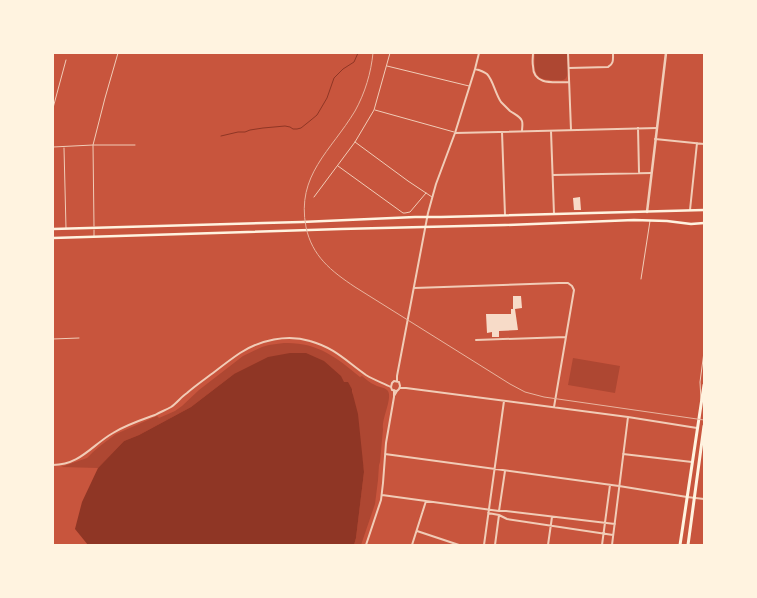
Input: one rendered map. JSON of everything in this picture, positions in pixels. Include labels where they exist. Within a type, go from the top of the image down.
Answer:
[{"type":"main road","points":[[53,229],[704,210]]},
{"type":"main road","points":[[53,238],[650,220],[691,224],[704,223]]},
{"type":"main road","points":[[680,545],[704,385]]},
{"type":"main road","points":[[688,545],[704,426]]},
{"type":"street","points":[[391,385],[396,381],[432,197],[455,133],[479,53]]},
{"type":"street","points":[[534,53],[532,67],[539,79],[547,82],[569,82]]},
{"type":"street","points":[[568,53],[571,130]]},
{"type":"street","points":[[569,68],[608,67],[613,62],[613,53]]},
{"type":"street","points":[[647,212],[666,53]]},
{"type":"street","points":[[475,69],[484,72],[489,76],[501,102],[521,120],[522,131]]},
{"type":"street","points":[[638,128],[639,172]]},
{"type":"street","points":[[455,133],[657,128]]},
{"type":"street","points":[[551,131],[554,214]]},
{"type":"street","points":[[502,132],[505,215]]},
{"type":"street","points":[[656,139],[704,144]]},
{"type":"street","points":[[690,211],[697,144]]},
{"type":"street","points":[[553,174],[651,172]]},
{"type":"street","points":[[414,288],[568,283],[572,286],[574,290],[554,408]]},
{"type":"street","points":[[476,340],[566,337]]},
{"type":"street","points":[[53,465],[64,464],[75,460],[114,432],[168,409],[189,391],[239,354],[256,346],[281,338],[306,340],[337,352],[367,376],[391,385],[395,391]]},
{"type":"street","points":[[396,381],[400,386],[406,388],[628,417],[697,428]]},
{"type":"street","points":[[366,545],[380,506],[386,436],[395,391],[400,386]]},
{"type":"street","points":[[484,545],[504,401]]},
{"type":"street","points":[[612,545],[628,417]]},
{"type":"street","points":[[385,454],[704,499]]},
{"type":"street","points":[[623,454],[692,462]]},
{"type":"street","points":[[494,545],[505,470]]},
{"type":"street","points":[[602,545],[610,485]]},
{"type":"street","points":[[382,495],[489,510],[614,524]]},
{"type":"street","points":[[412,545],[426,501]]},
{"type":"street","points":[[488,513],[499,515],[507,519],[613,535]]},
{"type":"street","points":[[548,545],[552,516]]},
{"type":"street","points":[[417,531],[459,545]]},
{"type":"lane","points":[[94,237],[93,145],[118,53]]},
{"type":"lane","points":[[314,197],[355,142],[374,110],[390,53]]},
{"type":"lane","points":[[53,108],[66,60]]},
{"type":"lane","points":[[387,66],[469,86]]},
{"type":"lane","points":[[374,110],[455,133]]},
{"type":"lane","points":[[355,142],[432,197]]},
{"type":"lane","points":[[53,147],[135,145]]},
{"type":"lane","points":[[64,147],[66,228]]},
{"type":"lane","points":[[338,166],[403,213],[410,212],[426,193]]},
{"type":"lane","points":[[641,278],[650,220]]},
{"type":"lane","points":[[53,339],[79,338]]},
{"type":"lane","points":[[701,405],[700,382],[704,352]]},
{"type":"shaded area","points":[[535,53],[567,53],[568,70],[566,78],[564,80],[549,80],[540,77],[535,71]]},
{"type":"shaded area","points":[[284,343],[306,345],[325,352],[343,363],[360,377],[362,376],[373,384],[386,389],[389,393],[383,425],[375,504],[361,545],[354,545],[364,472],[352,389],[348,383],[234,374],[191,407],[139,435],[124,441],[98,468],[61,467],[87,458],[116,434],[157,416],[159,418],[175,411],[199,390],[243,356],[262,347]]},
{"type":"shaded area","points":[[290,353],[306,353],[324,361],[341,376],[344,382],[348,382],[352,389],[358,414],[364,472],[354,545],[88,545],[75,529],[82,502],[98,468],[124,441],[139,435],[191,407],[234,374],[268,357]]},
{"type":"shaded area","points":[[573,358],[620,366],[615,393],[568,385]]},
{"type":"building","points":[[580,197],[581,210],[574,210],[573,198]]},
{"type":"building","points":[[513,296],[521,296],[522,308],[515,309],[518,330],[499,331],[499,337],[492,337],[492,332],[487,333],[486,314],[511,314],[511,309],[513,309]]},
{"type":"waterway","points":[[221,136],[263,128],[285,126],[293,129],[301,128],[317,115],[327,98],[334,78],[343,69],[354,62],[358,53]]},
{"type":"railway","points":[[373,53],[367,83],[359,104],[318,164],[306,193],[304,209],[306,227],[313,246],[324,262],[338,275],[355,287],[525,392],[544,397],[704,420]]}]
